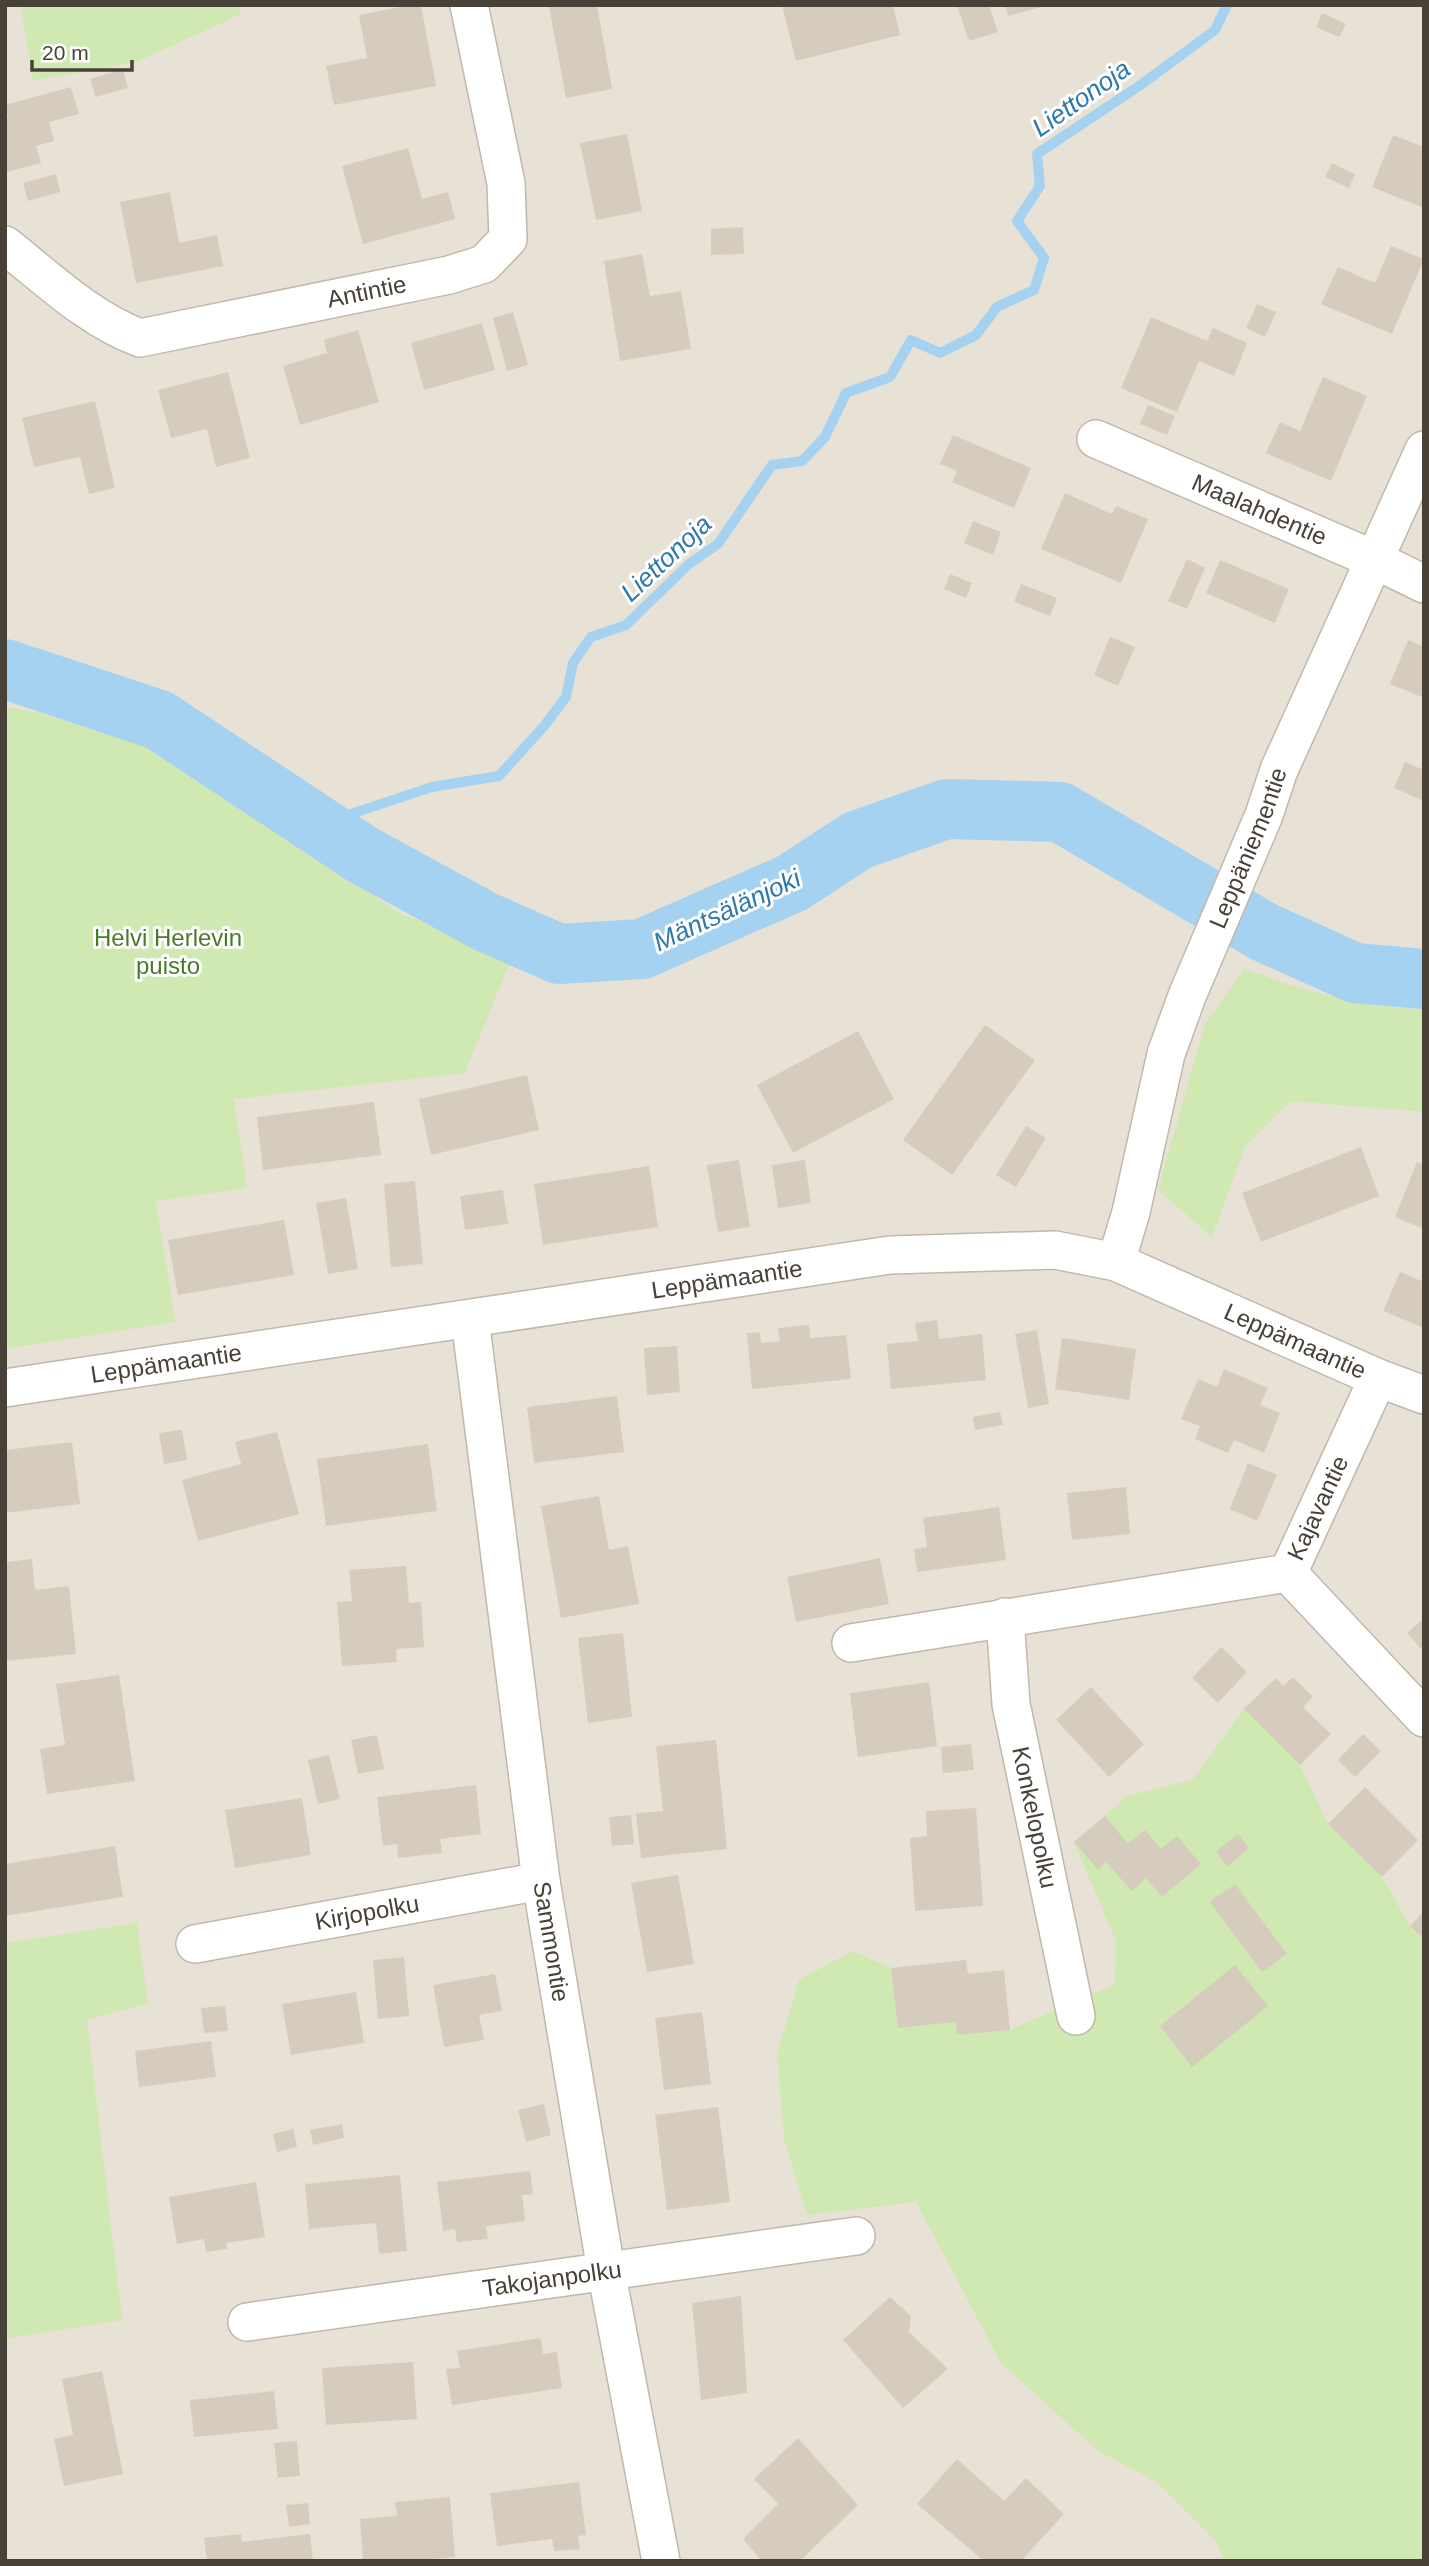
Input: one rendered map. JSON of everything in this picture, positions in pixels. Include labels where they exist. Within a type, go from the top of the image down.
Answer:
[{"type":"street","name":"Antintie","points":[[5,246],[87,310],[116,329],[140,338],[449,275],[484,264],[508,239],[506,183],[469,5]]},
{"type":"street","name":"Maalahdentie","points":[[1096,439],[1373,559],[1424,584]]},
{"type":"street","name":"Leppäniementie","points":[[1116,1262],[1166,1054],[1187,996],[1264,815],[1279,770],[1424,450]]},
{"type":"street","name":"Leppämaantie","points":[[5,1388],[890,1255],[1055,1250],[1116,1262],[1378,1378],[1424,1395]]},
{"type":"street","name":"Sammontie","points":[[470,1319],[541,1881],[606,2270],[661,2561]]},
{"type":"street","name":"Kajavantie","points":[[1378,1378],[1288,1573],[1424,1718]]},
{"type":"street","points":[[851,1643],[1288,1573]]},
{"type":"street","name":"Konkelopolku","points":[[1005,1617],[1012,1704],[1076,2016]]},
{"type":"street","name":"Kirjopolku","points":[[195,1944],[541,1881]]},
{"type":"street","name":"Takojanpolku","points":[[247,2322],[856,2236]]},
{"type":"shaded area","points":[[5,5],[1424,5],[1424,2561],[5,2561]]},
{"type":"green space","points":[[21,5],[238,5],[241,14],[136,62],[33,81]]},
{"type":"green space","name":"Helvi Herlevin puisto","points":[[5,707],[35,712],[167,753],[399,913],[513,954],[465,1073],[234,1099],[247,1188],[156,1201],[175,1322],[5,1349]]},
{"type":"green space","points":[[1244,968],[1332,996],[1377,1005],[1424,1010],[1424,1112],[1291,1101],[1245,1147],[1212,1237],[1158,1190],[1205,1024]]},
{"type":"green space","points":[[1244,1709],[1300,1765],[1328,1824],[1382,1877],[1410,1926],[1424,1939],[1424,2561],[1225,2561],[1215,2540],[1158,2483],[1097,2450],[1001,2363],[916,2202],[807,2215],[784,2139],[777,2054],[799,1980],[852,1951],[891,1968],[898,2028],[956,2022],[957,2035],[1010,2030],[1115,1984],[1116,1941],[1074,1842],[1127,1796],[1192,1780]]},
{"type":"green space","points":[[137,1923],[148,2003],[87,2020],[122,2320],[5,2339],[5,1943]]},
{"type":"building","points":[[421,5],[436,86],[334,105],[326,66],[367,58],[359,15]]},
{"type":"building","points":[[597,5],[612,89],[566,98],[549,7]]},
{"type":"building","points":[[782,5],[893,5],[900,35],[796,61]]},
{"type":"building","points":[[957,5],[989,5],[998,32],[969,41]]},
{"type":"building","points":[[1005,5],[1045,5],[1045,6],[1008,16]]},
{"type":"building","points":[[1322,13],[1346,24],[1339,37],[1316,27]]},
{"type":"building","points":[[123,69],[128,88],[96,97],[90,79]]},
{"type":"building","points":[[71,87],[79,114],[49,122],[54,141],[36,146],[41,163],[7,172],[5,118],[8,118],[5,105]]},
{"type":"building","points":[[627,134],[642,211],[596,220],[580,143]]},
{"type":"building","points":[[1393,135],[1424,147],[1424,208],[1372,187]]},
{"type":"building","points":[[408,148],[422,199],[448,192],[455,219],[363,244],[342,166]]},
{"type":"building","points":[[1332,163],[1355,174],[1349,188],[1325,177]]},
{"type":"building","points":[[56,174],[60,192],[28,201],[23,183]]},
{"type":"building","points":[[170,192],[179,243],[217,235],[223,266],[136,283],[120,202]]},
{"type":"building","points":[[743,227],[744,254],[711,255],[711,229]]},
{"type":"building","points":[[1391,246],[1424,259],[1392,334],[1321,304],[1338,267],[1375,283]]},
{"type":"building","points":[[642,254],[650,296],[681,291],[691,349],[620,361],[604,261]]},
{"type":"building","points":[[1257,304],[1276,312],[1265,337],[1246,328]]},
{"type":"building","points":[[513,312],[528,365],[507,371],[493,318]]},
{"type":"building","points":[[1151,317],[1207,341],[1213,328],[1247,343],[1234,376],[1199,361],[1177,412],[1121,388]]},
{"type":"building","points":[[482,323],[495,370],[424,390],[411,343]]},
{"type":"building","points":[[358,330],[379,402],[300,425],[283,366],[327,353],[324,340]]},
{"type":"building","points":[[228,372],[250,458],[216,467],[207,429],[171,438],[158,390]]},
{"type":"building","points":[[1323,377],[1367,396],[1331,481],[1266,453],[1280,422],[1300,431]]},
{"type":"building","points":[[95,401],[115,488],[89,494],[80,457],[34,467],[22,418]]},
{"type":"building","points":[[1148,405],[1175,416],[1167,435],[1140,424]]},
{"type":"building","points":[[953,435],[1031,468],[1014,508],[952,482],[957,471],[940,464]]},
{"type":"building","points":[[1065,493],[1112,514],[1116,506],[1148,519],[1121,583],[1041,549]]},
{"type":"building","points":[[973,521],[1001,532],[993,555],[964,543]]},
{"type":"building","points":[[1187,559],[1205,568],[1187,609],[1168,601]]},
{"type":"building","points":[[1220,560],[1289,589],[1275,623],[1206,593]]},
{"type":"building","points":[[950,574],[972,583],[966,598],[944,589]]},
{"type":"building","points":[[1021,584],[1057,598],[1050,616],[1014,602]]},
{"type":"building","points":[[1110,637],[1135,647],[1118,686],[1094,675]]},
{"type":"building","points":[[1408,640],[1424,647],[1424,698],[1390,684]]},
{"type":"building","points":[[1405,762],[1424,770],[1424,801],[1394,788]]},
{"type":"building","points":[[985,1025],[1035,1060],[952,1175],[903,1140]]},
{"type":"building","points":[[858,1031],[894,1099],[793,1153],[757,1085]]},
{"type":"building","points":[[527,1075],[539,1130],[431,1155],[419,1099]]},
{"type":"building","points":[[374,1102],[381,1155],[263,1170],[257,1117]]},
{"type":"building","points":[[1026,1126],[1046,1138],[1016,1187],[996,1175]]},
{"type":"building","points":[[1361,1147],[1379,1196],[1261,1242],[1242,1193]]},
{"type":"building","points":[[739,1160],[750,1227],[718,1232],[707,1165]]},
{"type":"building","points":[[805,1160],[811,1203],[778,1208],[772,1165]]},
{"type":"building","points":[[1417,1162],[1424,1165],[1424,1229],[1395,1217]]},
{"type":"building","points":[[649,1166],[658,1227],[543,1245],[534,1184]]},
{"type":"building","points":[[415,1181],[423,1264],[391,1267],[384,1184]]},
{"type":"building","points":[[503,1190],[508,1224],[465,1230],[460,1196]]},
{"type":"building","points":[[346,1198],[358,1269],[328,1274],[316,1203]]},
{"type":"building","points":[[284,1220],[294,1275],[178,1295],[168,1240]]},
{"type":"building","points":[[1400,1272],[1424,1282],[1424,1328],[1383,1311]]},
{"type":"building","points":[[937,1320],[939,1339],[982,1334],[986,1380],[891,1389],[887,1344],[918,1341],[915,1323]]},
{"type":"building","points":[[809,1325],[810,1338],[846,1335],[851,1379],[752,1389],[747,1333],[760,1332],[761,1343],[780,1341],[778,1328]]},
{"type":"building","points":[[1037,1330],[1049,1404],[1028,1408],[1015,1334]]},
{"type":"building","points":[[1062,1338],[1136,1349],[1129,1400],[1055,1389]]},
{"type":"building","points":[[677,1346],[680,1392],[647,1395],[644,1348]]},
{"type":"building","points":[[1224,1369],[1268,1388],[1260,1405],[1280,1413],[1264,1453],[1234,1440],[1228,1453],[1195,1439],[1200,1426],[1181,1419],[1198,1379],[1217,1387]]},
{"type":"building","points":[[617,1396],[624,1452],[534,1463],[527,1407]]},
{"type":"building","points":[[1000,1412],[1003,1425],[975,1430],[973,1417]]},
{"type":"building","points":[[182,1430],[187,1460],[164,1464],[159,1433]]},
{"type":"building","points":[[277,1432],[299,1514],[198,1541],[182,1480],[241,1464],[235,1442]]},
{"type":"building","points":[[72,1442],[80,1504],[5,1513],[5,1450]]},
{"type":"building","points":[[428,1444],[437,1511],[326,1526],[317,1459]]},
{"type":"building","points":[[1248,1463],[1277,1475],[1257,1521],[1230,1509]]},
{"type":"building","points":[[1126,1487],[1130,1534],[1072,1540],[1067,1493]]},
{"type":"building","points":[[599,1496],[609,1550],[628,1546],[639,1604],[561,1618],[541,1506]]},
{"type":"building","points":[[999,1507],[1006,1560],[917,1572],[914,1549],[927,1547],[923,1518]]},
{"type":"building","points":[[880,1558],[889,1604],[796,1622],[787,1577]]},
{"type":"building","points":[[32,1559],[35,1590],[69,1586],[76,1654],[5,1661],[5,1562]]},
{"type":"building","points":[[406,1566],[409,1603],[421,1602],[424,1647],[396,1649],[397,1662],[342,1666],[337,1602],[352,1601],[349,1570]]},
{"type":"building","points":[[1424,1618],[1424,1652],[1407,1633]]},
{"type":"building","points":[[623,1633],[632,1717],[588,1723],[578,1638]]},
{"type":"building","points":[[1221,1647],[1247,1672],[1218,1703],[1192,1678]]},
{"type":"building","points":[[119,1675],[135,1781],[47,1794],[40,1749],[65,1745],[56,1684]]},
{"type":"building","points":[[1293,1677],[1313,1697],[1303,1707],[1331,1734],[1300,1765],[1244,1709],[1276,1678],[1283,1686]]},
{"type":"building","points":[[929,1682],[937,1746],[858,1757],[850,1693]]},
{"type":"building","points":[[1091,1687],[1144,1744],[1109,1777],[1056,1720]]},
{"type":"building","points":[[1363,1734],[1381,1751],[1355,1777],[1338,1760]]},
{"type":"building","points":[[377,1735],[384,1769],[358,1774],[351,1740]]},
{"type":"building","points":[[716,1740],[727,1849],[641,1858],[636,1813],[663,1811],[656,1746]]},
{"type":"building","points":[[971,1744],[974,1770],[943,1773],[941,1747]]},
{"type":"building","points":[[329,1755],[340,1799],[318,1804],[308,1760]]},
{"type":"building","points":[[476,1785],[481,1834],[440,1839],[442,1853],[398,1858],[397,1844],[383,1846],[377,1797]]},
{"type":"building","points":[[1365,1787],[1418,1840],[1382,1877],[1328,1824]]},
{"type":"building","points":[[302,1798],[311,1855],[235,1868],[225,1810]]},
{"type":"building","points":[[976,1808],[983,1906],[915,1911],[910,1838],[927,1836],[926,1811]]},
{"type":"building","points":[[631,1815],[634,1844],[612,1846],[609,1817]]},
{"type":"building","points":[[1105,1816],[1128,1844],[1145,1830],[1161,1849],[1177,1836],[1201,1864],[1162,1897],[1146,1878],[1132,1891],[1106,1862],[1098,1870],[1074,1842]]},
{"type":"building","points":[[1238,1834],[1249,1848],[1227,1867],[1216,1851]]},
{"type":"building","points":[[115,1846],[123,1897],[5,1916],[5,1864]]},
{"type":"building","points":[[678,1875],[694,1964],[647,1972],[631,1883]]},
{"type":"building","points":[[1235,1884],[1287,1954],[1262,1972],[1210,1902]]},
{"type":"building","points":[[1424,1911],[1424,1939],[1410,1926]]},
{"type":"building","points":[[404,1957],[409,2016],[378,2019],[373,1960]]},
{"type":"building","points":[[966,1960],[968,1974],[1004,1970],[1010,2030],[957,2035],[956,2022],[898,2028],[891,1968]]},
{"type":"building","points":[[1235,1965],[1268,2006],[1192,2067],[1160,2026]]},
{"type":"building","points":[[495,1974],[502,2011],[479,2015],[484,2040],[444,2047],[433,1985]]},
{"type":"building","points":[[356,1992],[364,2043],[291,2055],[282,2004]]},
{"type":"building","points":[[225,2006],[228,2031],[204,2033],[201,2008]]},
{"type":"building","points":[[702,2012],[711,2084],[664,2090],[655,2018]]},
{"type":"building","points":[[211,2041],[216,2077],[139,2087],[135,2051]]},
{"type":"building","points":[[544,2104],[551,2135],[526,2142],[518,2110]]},
{"type":"building","points":[[718,2107],[730,2202],[667,2210],[655,2115]]},
{"type":"building","points":[[342,2124],[344,2138],[313,2145],[310,2130]]},
{"type":"building","points":[[293,2129],[297,2147],[277,2152],[273,2134]]},
{"type":"building","points":[[530,2171],[533,2194],[522,2195],[525,2221],[486,2226],[488,2239],[457,2242],[455,2229],[443,2231],[437,2182]]},
{"type":"building","points":[[400,2175],[407,2251],[379,2254],[376,2223],[309,2229],[305,2184]]},
{"type":"building","points":[[256,2182],[265,2237],[226,2243],[227,2249],[206,2252],[204,2239],[177,2244],[169,2197]]},
{"type":"building","points":[[741,2296],[747,2393],[701,2400],[692,2303]]},
{"type":"building","points":[[890,2297],[911,2316],[909,2332],[948,2369],[903,2408],[843,2340]]},
{"type":"building","points":[[541,2338],[543,2354],[557,2352],[562,2388],[452,2405],[446,2369],[460,2368],[457,2351]]},
{"type":"building","points":[[413,2362],[417,2419],[326,2425],[322,2368]]},
{"type":"building","points":[[102,2371],[123,2474],[64,2486],[54,2439],[73,2435],[62,2379]]},
{"type":"building","points":[[274,2391],[278,2429],[194,2437],[190,2400]]},
{"type":"building","points":[[798,2438],[858,2505],[800,2561],[762,2561],[743,2539],[778,2504],[754,2479]]},
{"type":"building","points":[[297,2441],[300,2476],[278,2478],[274,2443]]},
{"type":"building","points":[[957,2459],[1004,2501],[1026,2478],[1064,2514],[1021,2561],[984,2561],[917,2504]]},
{"type":"building","points":[[579,2482],[586,2535],[578,2536],[580,2549],[554,2551],[552,2539],[497,2546],[490,2493]]},
{"type":"building","points":[[450,2497],[455,2557],[414,2561],[363,2561],[360,2519],[397,2516],[395,2502]]},
{"type":"building","points":[[308,2503],[310,2524],[289,2527],[286,2505]]},
{"type":"building","points":[[241,2534],[242,2542],[310,2534],[313,2561],[207,2561],[204,2538]]},
{"type":"waterway","name":"Liettonoja","points":[[318,825],[432,787],[499,776],[566,697],[573,663],[591,637],[626,625],[689,564],[718,544],[772,465],[802,461],[825,437],[846,393],[890,377],[911,340],[940,353],[976,335],[997,307],[1034,290],[1044,258],[1017,221],[1040,186],[1037,154],[1142,84],[1215,30],[1227,5]]},
{"type":"waterway","name":"Mäntsälänjoki","points":[[5,669],[159,720],[363,855],[486,922],[559,954],[642,949],[792,883],[858,840],[947,809],[1060,812],[1264,932],[1355,973],[1424,979]]}]
